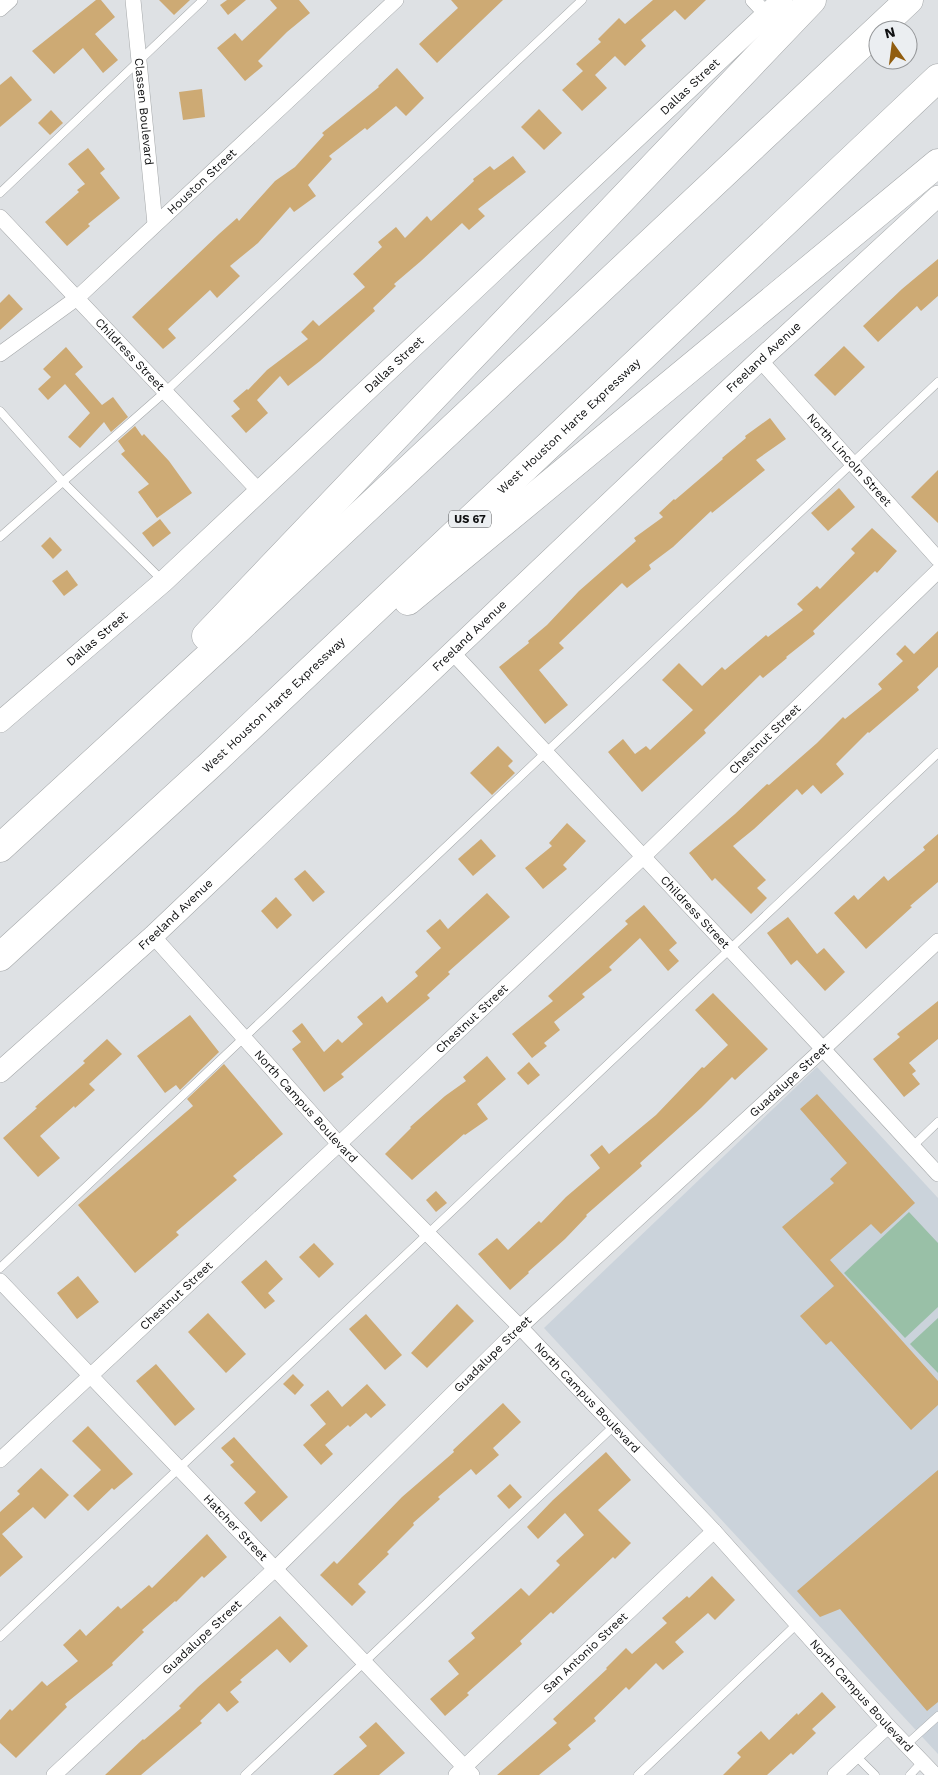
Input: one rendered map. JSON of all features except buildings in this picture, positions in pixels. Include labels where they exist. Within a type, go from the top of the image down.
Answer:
[{"type":"highway","points":[[42,809],[812,0]]},
{"type":"highway","points":[[0,848],[240,628],[909,0]]},
{"type":"highway","name":"West Houston Harte Expressway","points":[[0,957],[210,765],[938,78]]},
{"type":"highway","points":[[210,765],[938,163]]},
{"type":"main road","name":"Dallas Street","points":[[0,722],[163,582],[760,7],[782,0]]},
{"type":"main road","name":"Freeland Avenue","points":[[0,1072],[153,936],[760,360],[938,196]]},
{"type":"street","points":[[0,9],[10,0]]},
{"type":"street","name":"Classen Boulevard","points":[[133,0],[155,224]]},
{"type":"street","name":"Houston Street","points":[[0,354],[77,298],[396,0]]},
{"type":"street","name":"Childress Street","points":[[0,217],[259,491]]},
{"type":"street","name":"North Lincoln Street","points":[[760,360],[938,559]]},
{"type":"street","name":"Chestnut Street","points":[[0,1460],[643,857],[938,571]]},
{"type":"street","name":"Childress Street","points":[[452,652],[824,1049],[938,1174]]},
{"type":"street","name":"North Campus Boulevard","points":[[153,936],[339,1144],[520,1326],[714,1531],[888,1726],[935,1775]]},
{"type":"street","name":"Guadalupe Street","points":[[54,1775],[275,1569],[520,1326],[824,1049],[938,941]]},
{"type":"street","name":"Hatcher Street","points":[[0,1280],[364,1662],[464,1772]]},
{"type":"street","name":"San Antonio Street","points":[[464,1772],[714,1531]]},
{"type":"street","points":[[835,1775],[888,1726]]},
{"type":"lane","points":[[0,193],[203,0]]},
{"type":"lane","points":[[0,537],[165,392],[582,0]]},
{"type":"lane","points":[[0,1268],[938,382]]},
{"type":"lane","points":[[0,411],[63,482],[163,582]]},
{"type":"lane","points":[[0,1637],[938,753]]},
{"type":"lane","points":[[912,1146],[938,1122]]},
{"type":"lane","points":[[245,1775],[614,1426]]},
{"type":"lane","points":[[638,1775],[797,1624]]},
{"type":"lane","points":[[906,1744],[938,1716]]},
{"type":"lane","points":[[856,1756],[875,1775]]},
{"type":"lane","points":[[910,1775],[922,1762]]},
{"type":"shaded area","points":[[817,1067],[938,1198],[938,1754],[544,1328]]},
{"type":"green space","points":[[909,1212],[938,1243],[938,1307],[905,1338],[844,1273]]},
{"type":"green space","points":[[938,1318],[938,1373],[910,1344]]}]
